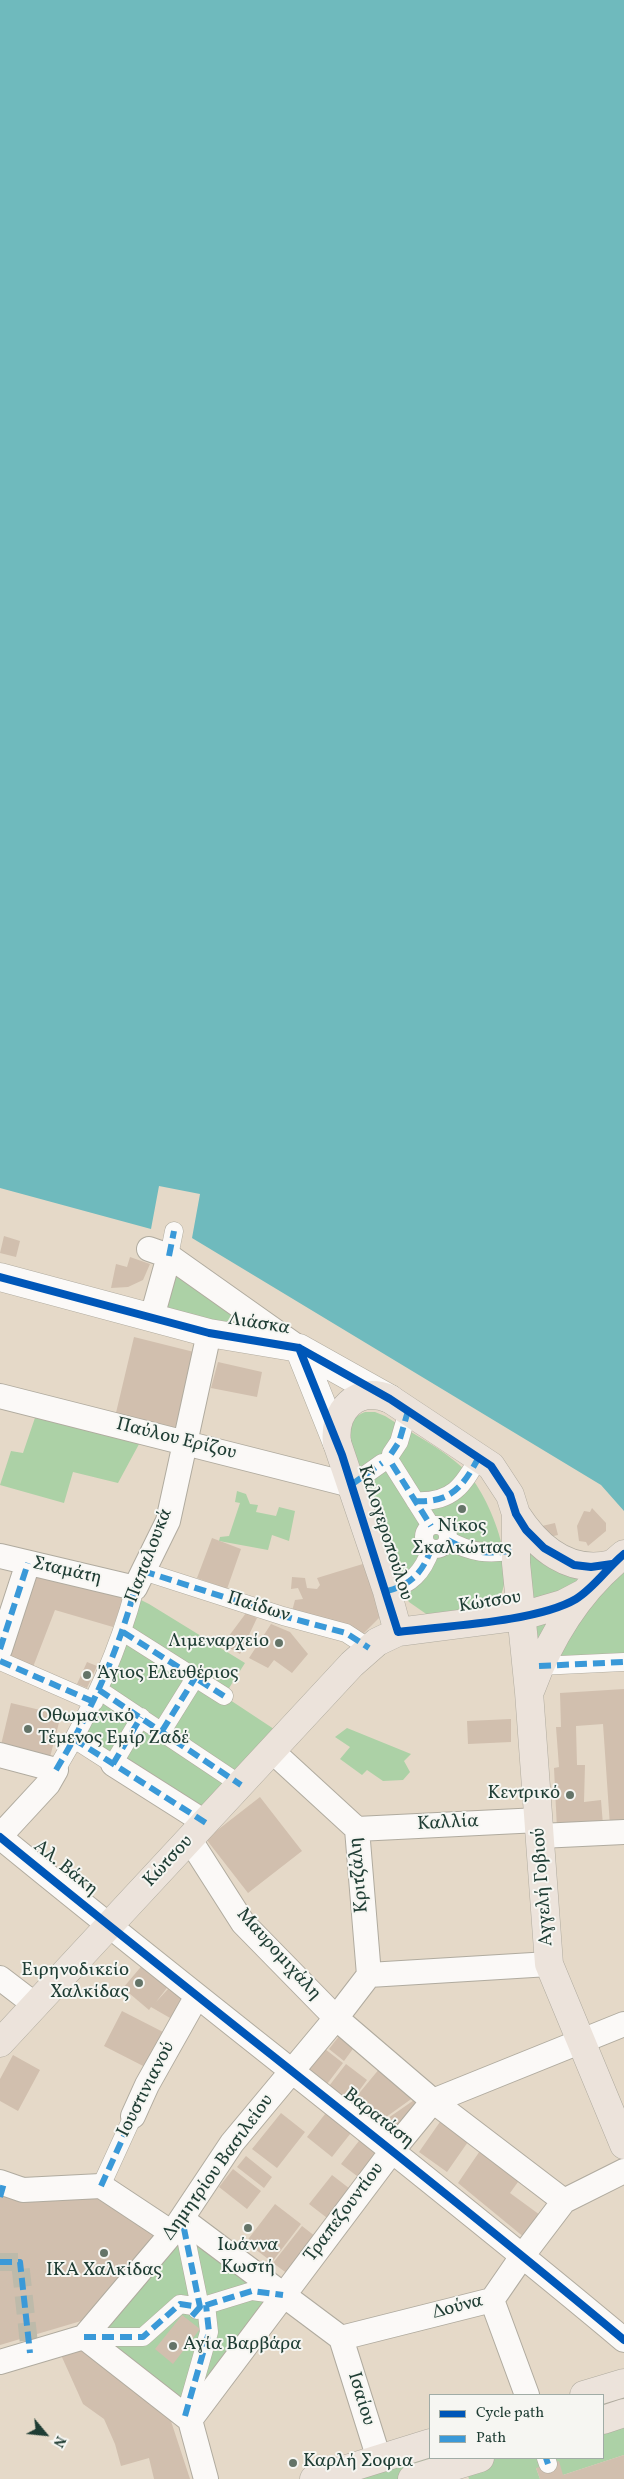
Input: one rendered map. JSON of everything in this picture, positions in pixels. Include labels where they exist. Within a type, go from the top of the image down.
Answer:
[{"type":"main road","name":"Καλογεροπούλου","points":[[398,1632],[387,1591],[337,1443],[335,1431],[338,1419],[349,1404],[366,1396],[378,1396],[399,1405]]},
{"type":"main road","name":"Λιάσκα","points":[[399,1405],[479,1457],[498,1475],[510,1495],[516,1514],[515,1550],[522,1616]]},
{"type":"main road","points":[[516,1514],[526,1530],[544,1548],[574,1565],[609,1562]]},
{"type":"main road","points":[[529,1692],[539,1666],[555,1635],[584,1593],[609,1562]]},
{"type":"main road","name":"Κώτσου","points":[[0,2043],[34,2004],[109,1927],[369,1648],[384,1638],[398,1632],[522,1616],[557,1606],[584,1593]]},
{"type":"main road","name":"Αγγελή Γοβιού","points":[[522,1616],[540,1828],[549,1964],[624,2145]]},
{"type":"main road","points":[[587,2394],[624,2383]]},
{"type":"main road","points":[[604,2420],[624,2414]]},
{"type":"main road","points":[[314,2479],[429,2443]]},
{"type":"main road","points":[[412,2479],[466,2467]]},
{"type":"street","points":[[152,1317],[159,1252],[174,1231]]},
{"type":"street","points":[[159,1252],[299,1348],[337,1443]]},
{"type":"street","name":"Λιάσκα","points":[[0,1277],[209,1333],[299,1348],[399,1405]]},
{"type":"street","name":"Παπαλουκά","points":[[0,1837],[48,1784],[97,1696],[123,1632],[139,1580],[168,1521],[209,1333]]},
{"type":"street","name":"Παύλου Ερίζου","points":[[0,1396],[352,1485]]},
{"type":"street","points":[[352,1485],[388,1460],[399,1442],[399,1405]]},
{"type":"street","points":[[411,1494],[430,1502],[445,1498],[458,1489],[479,1457]]},
{"type":"street","points":[[388,1460],[431,1526]]},
{"type":"street","points":[[431,1526],[442,1527],[447,1532],[448,1540],[440,1549],[431,1549],[425,1544],[423,1536],[431,1526]]},
{"type":"street","points":[[448,1540],[463,1549],[479,1553],[515,1550]]},
{"type":"street","points":[[387,1591],[400,1588],[414,1579],[425,1565],[431,1549]]},
{"type":"street","name":"Σταμάτη","points":[[0,1556],[28,1563],[139,1580]]},
{"type":"street","points":[[0,1649],[28,1563]]},
{"type":"street","name":"Παίδων","points":[[139,1580],[346,1633],[369,1648]]},
{"type":"street","points":[[123,1632],[224,1696]]},
{"type":"street","points":[[0,1661],[97,1696],[141,1717],[241,1785]]},
{"type":"street","points":[[539,1666],[624,1662]]},
{"type":"street","points":[[162,1731],[195,1678]]},
{"type":"street","points":[[113,1764],[141,1717]]},
{"type":"street","points":[[74,1739],[113,1764],[198,1832]]},
{"type":"street","name":"Κριτζάλη","points":[[272,1751],[357,1829],[369,1975]]},
{"type":"street","points":[[0,1755],[56,1770]]},
{"type":"street","name":"Καλλία","points":[[357,1829],[540,1828],[624,1832]]},
{"type":"street","name":"Μαυρομιχάλη","points":[[198,1832],[243,1922],[336,2018],[433,2101],[564,2201]]},
{"type":"street","name":"Αλ. Βάκη","points":[[0,1837],[109,1927]]},
{"type":"street","name":"Βαρατάση","points":[[109,1927],[523,2255],[624,2340]]},
{"type":"street","points":[[369,1975],[549,1964]]},
{"type":"street","name":"Δημητρίου Βασιλείου","points":[[84,2337],[177,2226],[232,2143],[292,2072],[369,1975]]},
{"type":"street","points":[[0,1978],[34,2004]]},
{"type":"street","name":"Ιουστινιανού","points":[[101,2186],[147,2085],[197,1996]]},
{"type":"street","name":"Τραπεζουντίου","points":[[187,2418],[392,2151],[433,2101],[624,2024]]},
{"type":"street","name":"Δούνα","points":[[341,2338],[492,2300],[564,2201],[624,2171]]},
{"type":"street","points":[[0,2182],[23,2190],[101,2186],[177,2226],[283,2295],[341,2338]]},
{"type":"street","points":[[177,2226],[199,2309],[209,2332],[187,2418],[206,2479]]},
{"type":"street","points":[[0,2362],[84,2337],[144,2338],[180,2304],[199,2309],[252,2292],[283,2295]]},
{"type":"street","points":[[492,2300],[527,2394]]},
{"type":"street","points":[[84,2337],[187,2418]]},
{"type":"street","name":"Ισαίου","points":[[341,2338],[379,2459]]},
{"type":"green space","points":[[169,1256],[260,1320],[247,1340],[152,1317]]},
{"type":"green space","points":[[39,1406],[145,1433],[118,1483],[73,1472],[64,1503],[0,1485],[11,1451],[23,1453]]},
{"type":"green space","points":[[365,1412],[375,1412],[385,1416],[436,1447],[464,1469],[474,1481],[493,1518],[505,1561],[505,1581],[500,1598],[489,1610],[470,1615],[432,1618],[409,1602],[403,1592],[347,1444],[352,1421]]},
{"type":"green space","points":[[237,1491],[246,1494],[250,1504],[258,1505],[256,1512],[276,1516],[279,1507],[295,1511],[289,1541],[272,1535],[268,1550],[219,1541],[220,1537],[229,1536],[240,1503],[235,1502]]},
{"type":"green space","points":[[526,1530],[555,1555],[624,1554],[624,1662],[539,1666]]},
{"type":"green space","points":[[133,1596],[245,1663],[224,1696],[286,1737],[206,1823],[74,1739]]},
{"type":"green space","points":[[347,1728],[411,1754],[404,1761],[410,1772],[403,1780],[383,1781],[367,1770],[362,1775],[340,1759],[350,1747],[335,1737]]},
{"type":"green space","points":[[182,2219],[283,2295],[190,2420],[84,2337]]},
{"type":"green space","points":[[624,2383],[624,2455],[563,2475],[536,2468],[540,2479],[469,2479],[464,2463],[411,2479],[314,2479],[429,2443],[429,2459],[604,2459],[604,2394]]},
{"type":"water","points":[[0,0],[624,0],[624,1511],[601,1485],[192,1238],[200,1194],[159,1186],[151,1229],[0,1188]]},
{"type":"building","points":[[4,1236],[20,1241],[16,1257],[0,1253]]},
{"type":"building","points":[[130,1257],[150,1264],[143,1280],[128,1287],[111,1288],[116,1264],[127,1267]]},
{"type":"building","points":[[134,1337],[198,1353],[178,1433],[115,1417]]},
{"type":"building","points":[[218,1362],[262,1372],[257,1397],[211,1388]]},
{"type":"building","points":[[592,1508],[606,1523],[606,1531],[588,1546],[586,1542],[579,1541],[577,1526],[584,1511],[590,1512]]},
{"type":"building","points":[[555,1523],[558,1535],[545,1538],[542,1526]]},
{"type":"building","points":[[212,1538],[241,1549],[227,1589],[197,1578]]},
{"type":"building","points":[[366,1563],[380,1617],[363,1634],[291,1615],[295,1600],[303,1599],[298,1588],[291,1589],[292,1577],[305,1578],[307,1588],[317,1589],[320,1585],[317,1578]]},
{"type":"building","points":[[32,1567],[124,1597],[113,1627],[55,1610],[33,1667],[7,1657]]},
{"type":"building","points":[[246,1613],[257,1618],[240,1654],[223,1644]]},
{"type":"building","name":"Λιμεναρχείο","points":[[271,1624],[290,1632],[308,1654],[292,1673],[274,1660],[268,1668],[249,1658]]},
{"type":"building","name":"Άγιος Ελευθέριος","points":[[87,1662],[97,1666],[87,1688],[77,1684]]},
{"type":"building","points":[[624,1689],[624,1825],[610,1826],[603,1724],[576,1726],[577,1765],[585,1765],[584,1802],[601,1800],[603,1825],[557,1829],[554,1768],[559,1767],[556,1727],[561,1727],[560,1693]]},
{"type":"building","points":[[11,1703],[61,1715],[49,1761],[0,1749]]},
{"type":"building","points":[[511,1719],[511,1742],[468,1744],[467,1721]]},
{"type":"building","points":[[260,1797],[302,1851],[248,1893],[206,1839]]},
{"type":"building","points":[[145,1962],[170,1984],[156,2002],[169,1988],[189,1999],[177,2022],[151,2007],[149,2010],[123,1988]]},
{"type":"building","points":[[122,2011],[167,2034],[149,2069],[104,2046]]},
{"type":"building","points":[[343,2031],[358,2042],[344,2061],[329,2049]]},
{"type":"building","points":[[325,2049],[343,2063],[327,2084],[309,2070]]},
{"type":"building","points":[[13,2055],[40,2070],[18,2111],[0,2101],[0,2079]]},
{"type":"building","points":[[346,2064],[367,2080],[350,2103],[329,2086]]},
{"type":"building","points":[[380,2068],[414,2097],[382,2120],[356,2097]]},
{"type":"building","points":[[417,2098],[425,2107],[400,2139],[381,2123]]},
{"type":"building","points":[[329,2109],[354,2129],[332,2157],[307,2137]]},
{"type":"building","points":[[281,2113],[305,2132],[277,2168],[252,2149]]},
{"type":"building","points":[[442,2119],[470,2139],[447,2172],[419,2152]]},
{"type":"building","points":[[362,2137],[386,2155],[365,2182],[341,2164]]},
{"type":"building","points":[[484,2145],[523,2175],[510,2193],[540,2215],[525,2238],[458,2183]]},
{"type":"building","points":[[246,2156],[272,2177],[264,2188],[237,2167]]},
{"type":"building","points":[[233,2169],[261,2191],[247,2209],[219,2187]]},
{"type":"building","points":[[332,2175],[354,2192],[331,2221],[309,2204]]},
{"type":"building","points":[[0,2190],[98,2192],[163,2233],[98,2316],[0,2345]]},
{"type":"building","points":[[275,2204],[301,2224],[272,2262],[246,2242]]},
{"type":"building","points":[[302,2226],[320,2240],[292,2277],[273,2263]]},
{"type":"building","points":[[182,2315],[200,2329],[173,2364],[155,2349]]},
{"type":"building","points":[[82,2348],[168,2412],[190,2479],[154,2479],[149,2458],[121,2466],[115,2444],[104,2419],[83,2404],[61,2355]]},
{"type":"building","points":[[624,2455],[624,2479],[540,2479],[536,2468],[559,2461],[563,2475]]},
{"type":"tunnel","points":[[0,2262],[20,2262],[30,2353]]},
{"type":"marked path","points":[[169,1256],[174,1231]]},
{"type":"marked path","points":[[391,1454],[399,1442],[408,1411]]},
{"type":"marked path","points":[[415,1501],[438,1499],[455,1491],[479,1457]]},
{"type":"marked path","points":[[351,1485],[382,1463]]},
{"type":"marked path","points":[[392,1464],[431,1526]]},
{"type":"marked path","points":[[448,1540],[465,1548],[480,1552],[515,1550]]},
{"type":"marked path","points":[[387,1591],[403,1585],[415,1576],[420,1571],[431,1549]]},
{"type":"marked path","points":[[0,1649],[28,1563]]},
{"type":"marked path","points":[[143,1571],[283,1616],[346,1633],[369,1648]]},
{"type":"marked path","points":[[56,1770],[102,1682],[120,1636],[135,1588]]},
{"type":"marked path","points":[[123,1632],[224,1696]]},
{"type":"marked path","points":[[0,1661],[94,1702]]},
{"type":"marked path","points":[[539,1666],[624,1662]]},
{"type":"marked path","points":[[162,1731],[195,1678]]},
{"type":"marked path","points":[[99,1690],[241,1785]]},
{"type":"marked path","points":[[113,1764],[141,1717]]},
{"type":"marked path","points":[[74,1739],[206,1823]]},
{"type":"marked path","points":[[101,2186],[133,2116]]},
{"type":"marked path","points":[[0,2197],[4,2183]]},
{"type":"marked path","points":[[84,2337],[143,2337],[180,2304],[200,2307],[182,2219]]},
{"type":"marked path","points":[[0,2262],[20,2262],[30,2353]]},
{"type":"marked path","points":[[192,2316],[200,2307],[252,2291],[283,2295]]},
{"type":"marked path","points":[[185,2416],[209,2332],[206,2305]]},
{"type":"marked path","points":[[546,2459],[548,2464]]},
{"type":"cycle path","points":[[0,1277],[209,1333],[299,1348],[390,1399],[491,1466],[510,1495],[516,1514],[526,1530],[544,1548],[574,1565],[591,1567],[612,1564]]},
{"type":"cycle path","points":[[299,1348],[342,1455],[398,1632],[490,1622],[559,1607],[583,1594],[624,1554]]},
{"type":"cycle path","points":[[0,1837],[469,2213],[624,2340]]},
{"type":"place","name":"Νίκος Σκαλκώττας","points":[[462,1509]]},
{"type":"place","name":"Λιμεναρχείο","points":[[279,1643]]},
{"type":"place","name":"Άγιος Ελευθέριος","points":[[87,1675]]},
{"type":"place","name":"Οθωμανικό Τέμενος Εμίρ Ζαδέ","points":[[28,1729]]},
{"type":"place","name":"Κεντρικό","points":[[570,1795]]},
{"type":"place","name":"Ειρηνοδικείο Χαλκίδας","points":[[139,1983]]},
{"type":"place","name":"Ιωάννα Κωστή","points":[[248,2228]]},
{"type":"place","name":"ΙΚΑ Χαλκίδας","points":[[104,2253]]},
{"type":"place","name":"Αγία Βαρβάρα","points":[[173,2346]]},
{"type":"place","name":"Καρλή Σοφια","points":[[293,2463]]}]
